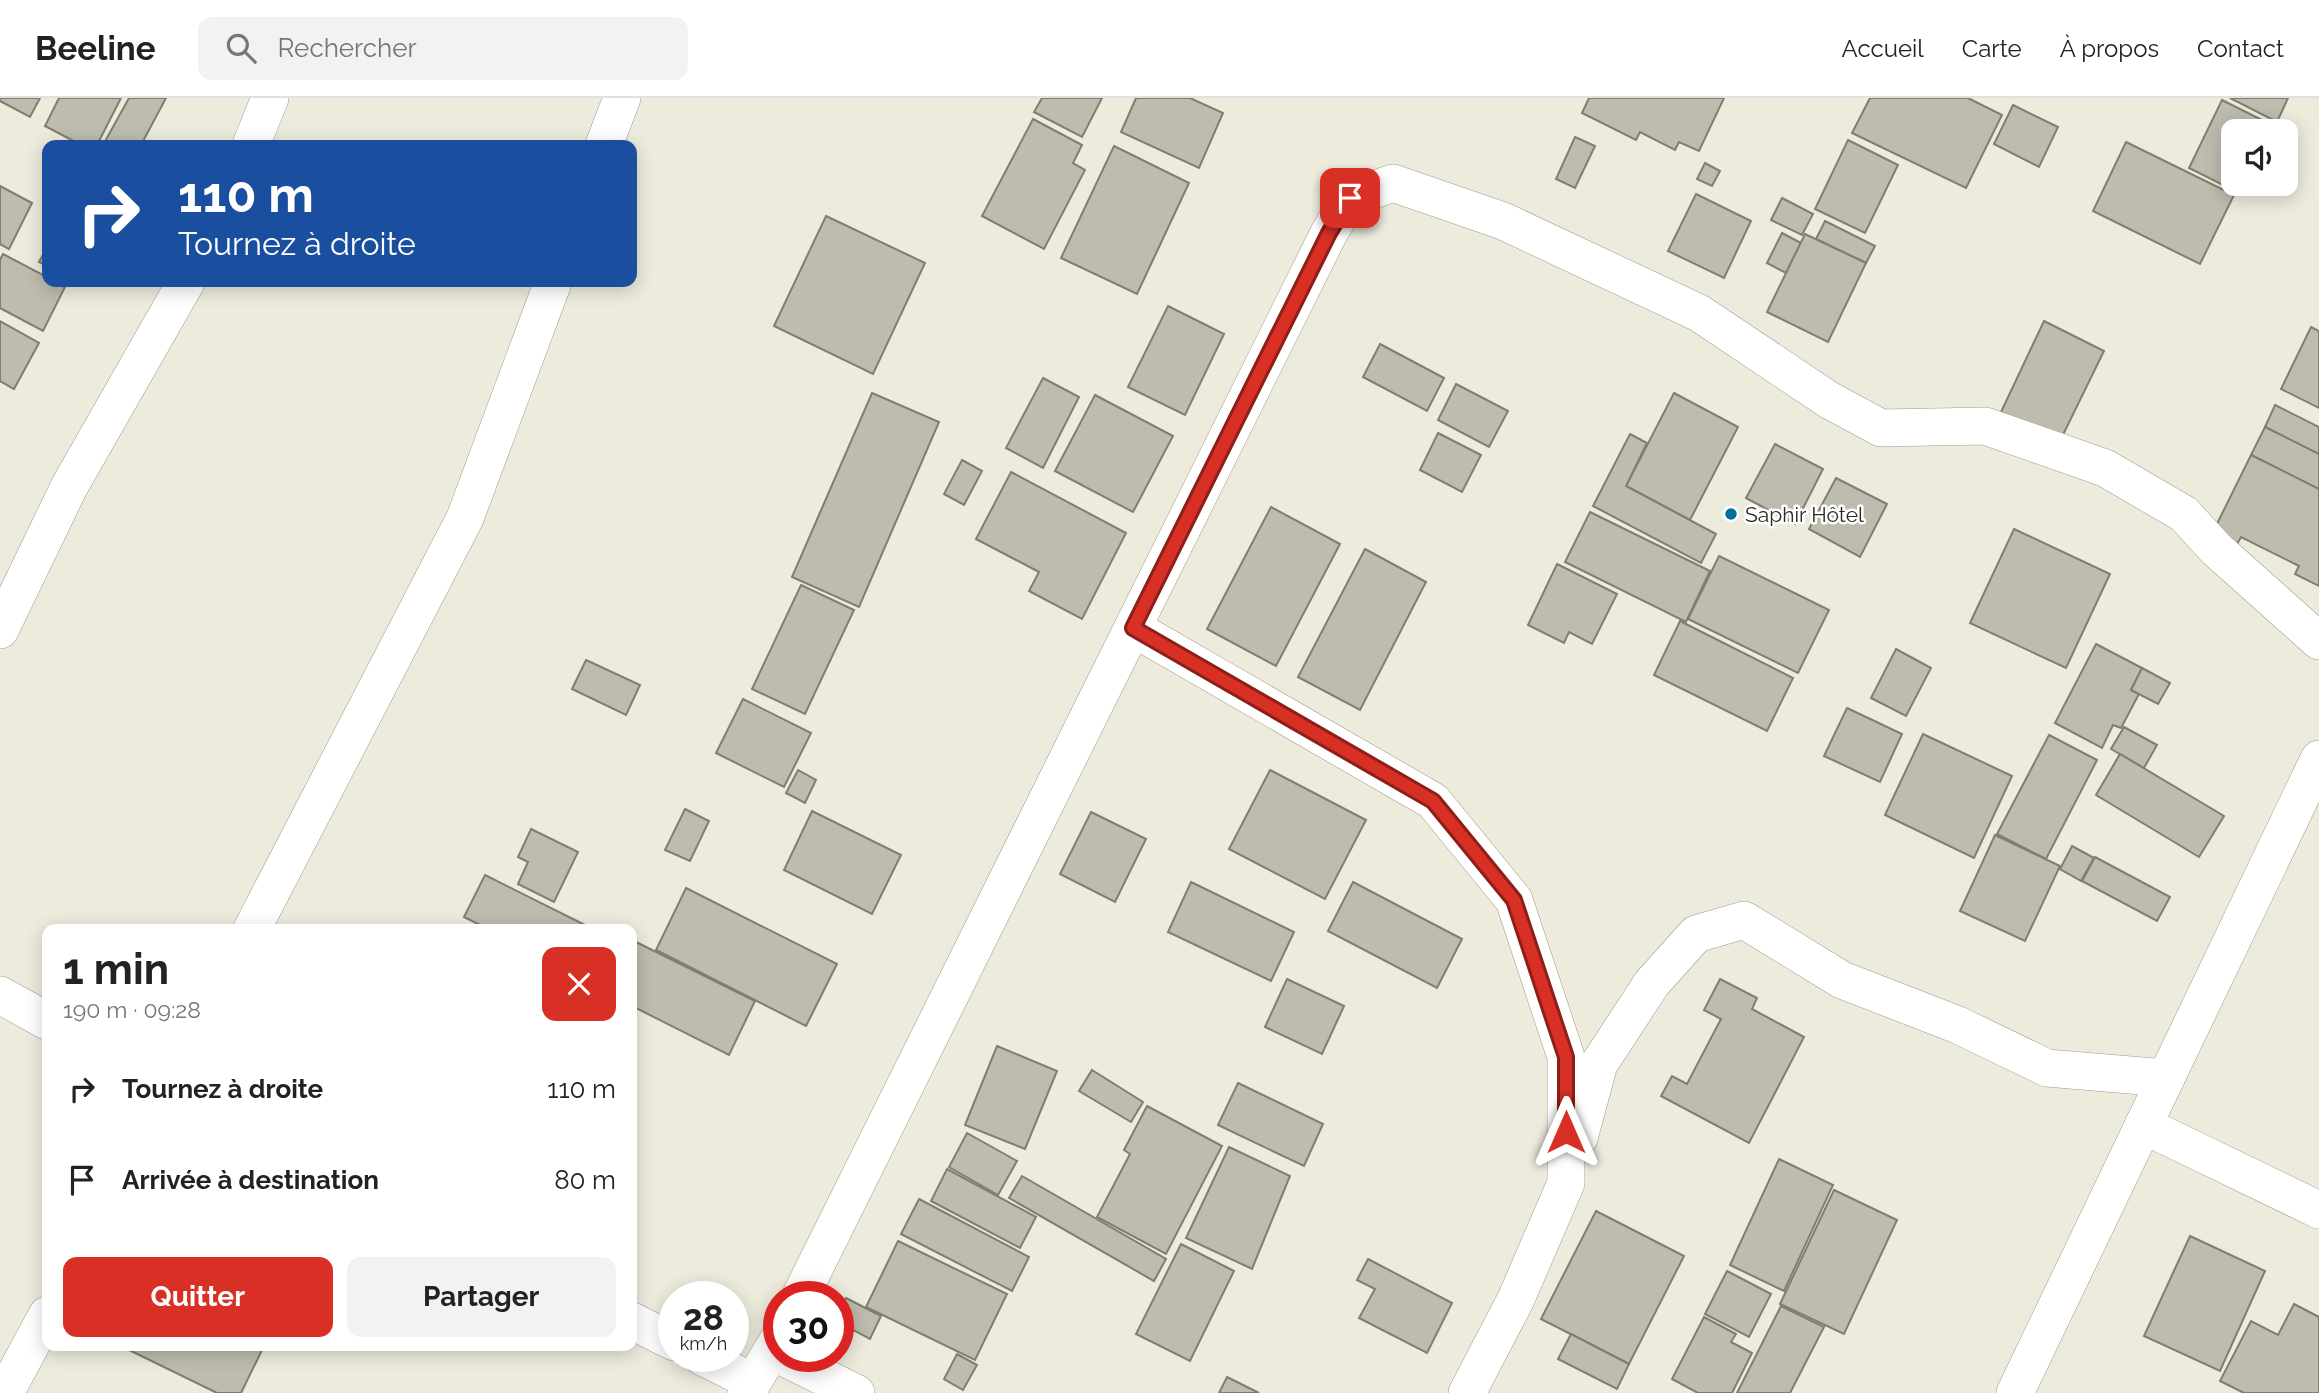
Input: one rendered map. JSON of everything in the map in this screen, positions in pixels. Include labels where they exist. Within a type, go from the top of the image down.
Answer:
[{"type":"street","points":[[253,140],[270,98]]},
{"type":"street","points":[[606,140],[622,98]]},
{"type":"street","points":[[808,1281],[1329,233],[1350,198],[1393,183],[1503,221],[1699,313],[1829,400],[1881,428],[1985,426],[2105,468],[2183,514],[2216,549],[2319,641]]},
{"type":"street","points":[[0,630],[69,487],[183,287]]},
{"type":"street","points":[[255,924],[465,518],[551,287]]},
{"type":"street","points":[[1133,628],[1433,801],[1514,900],[1566,1057],[1566,1183]]},
{"type":"street","points":[[2015,1393],[2319,759]]},
{"type":"street","points":[[1467,1393],[1516,1299],[1566,1183],[1599,1064],[1652,983],[1696,934],[1744,920],[1842,980],[1958,1025],[2047,1068],[2166,1078]]},
{"type":"street","points":[[0,995],[42,1018]]},
{"type":"street","points":[[2143,1125],[2319,1209]]},
{"type":"street","points":[[5,1393],[42,1324]]},
{"type":"street","points":[[637,1324],[658,1334]]},
{"type":"street","points":[[725,1372],[748,1387],[763,1369]]},
{"type":"street","points":[[817,1372],[856,1393]]},
{"type":"building","points":[[0,98],[40,98],[30,117],[0,101]]},
{"type":"building","points":[[59,98],[121,98],[100,140],[72,140],[45,126]]},
{"type":"building","points":[[129,98],[166,98],[144,140],[106,140]]},
{"type":"building","points":[[1042,98],[1102,98],[1082,137],[1034,112]]},
{"type":"building","points":[[1136,98],[1190,98],[1223,113],[1199,168],[1121,132]]},
{"type":"building","points":[[1589,98],[1724,98],[1699,151],[1679,142],[1675,150],[1640,132],[1636,140],[1582,113]]},
{"type":"building","points":[[1870,98],[1968,98],[2002,115],[1966,188],[1852,133]]},
{"type":"building","points":[[2230,98],[2288,98],[2278,119],[2271,119]]},
{"type":"building","points":[[2222,100],[2260,119],[2221,119],[2221,184],[2189,168]]},
{"type":"building","points":[[2013,105],[2058,127],[2039,167],[1994,144]]},
{"type":"building","points":[[1033,119],[1082,145],[1073,163],[1085,170],[1044,249],[982,216]]},
{"type":"building","points":[[1575,137],[1595,146],[1575,188],[1556,179]]},
{"type":"building","points":[[1848,140],[1898,165],[1865,233],[1815,209]]},
{"type":"building","points":[[2126,142],[2221,189],[2221,196],[2234,196],[2200,264],[2093,211]]},
{"type":"building","points":[[1114,146],[1189,183],[1137,294],[1061,258]]},
{"type":"building","points":[[1705,163],[1720,171],[1712,186],[1697,179]]},
{"type":"building","points":[[0,186],[32,203],[9,249],[0,244]]},
{"type":"building","points":[[1696,194],[1751,221],[1724,278],[1668,251]]},
{"type":"building","points":[[1782,198],[1813,214],[1802,235],[1771,220]]},
{"type":"building","points":[[826,216],[925,263],[873,374],[774,326]]},
{"type":"building","points":[[1825,221],[1875,246],[1866,263],[1816,239]]},
{"type":"building","points":[[1782,233],[1801,243],[1786,273],[1767,263]]},
{"type":"building","points":[[1805,234],[1866,263],[1828,342],[1767,312]]},
{"type":"building","points":[[3,254],[42,274],[42,287],[65,287],[43,331],[0,308],[0,260]]},
{"type":"building","points":[[1168,306],[1224,334],[1185,415],[1128,387]]},
{"type":"building","points":[[0,321],[39,343],[14,389],[0,381]]},
{"type":"building","points":[[2044,321],[2104,351],[2060,441],[2001,412]]},
{"type":"building","points":[[2311,327],[2319,331],[2319,408],[2281,389]]},
{"type":"building","points":[[1380,344],[1444,378],[1427,411],[1363,377]]},
{"type":"building","points":[[1043,378],[1079,397],[1043,468],[1006,448]]},
{"type":"building","points":[[1456,384],[1508,411],[1489,447],[1438,420]]},
{"type":"building","points":[[872,393],[939,422],[859,607],[792,577]]},
{"type":"building","points":[[1674,393],[1738,427],[1690,520],[1626,486]]},
{"type":"building","points":[[1095,395],[1173,436],[1133,512],[1055,471]]},
{"type":"building","points":[[2275,405],[2319,427],[2319,454],[2265,427]]},
{"type":"building","points":[[2265,427],[2319,454],[2319,489],[2251,455]]},
{"type":"building","points":[[1438,433],[1481,455],[1462,492],[1420,470]]},
{"type":"building","points":[[1630,434],[1647,443],[1626,486],[1716,534],[1701,563],[1593,506]]},
{"type":"building","points":[[1775,444],[1823,469],[1795,524],[1746,498]]},
{"type":"building","points":[[2251,455],[2319,489],[2319,586],[2295,574],[2299,566],[2241,537],[2234,550],[2210,538]]},
{"type":"building","points":[[962,460],[982,471],[964,505],[944,494]]},
{"type":"building","points":[[1011,472],[1126,533],[1082,619],[1029,591],[1039,572],[976,539]]},
{"type":"building","points":[[1836,478],[1887,504],[1860,557],[1809,529]]},
{"type":"building","points":[[1271,507],[1340,544],[1276,666],[1207,629]]},
{"type":"building","points":[[1590,512],[1710,571],[1686,622],[1565,562]]},
{"type":"building","points":[[2014,529],[2110,574],[2066,668],[1970,623]]},
{"type":"building","points":[[1365,549],[1426,582],[1360,710],[1298,677]]},
{"type":"building","points":[[1719,556],[1829,610],[1798,673],[1688,619]]},
{"type":"building","points":[[1557,564],[1617,594],[1592,644],[1569,632],[1564,643],[1528,625]]},
{"type":"building","points":[[801,585],[854,610],[805,714],[752,689]]},
{"type":"building","points":[[1680,621],[1793,678],[1767,731],[1654,675]]},
{"type":"building","points":[[2096,644],[2142,668],[2131,690],[2139,694],[2121,728],[2113,725],[2102,748],[2055,723]]},
{"type":"building","points":[[1896,649],[1931,668],[1906,716],[1871,698]]},
{"type":"building","points":[[586,660],[640,685],[626,715],[572,689]]},
{"type":"building","points":[[2142,668],[2170,683],[2158,704],[2131,690]]},
{"type":"building","points":[[743,699],[811,733],[784,787],[716,753]]},
{"type":"building","points":[[1847,708],[1902,734],[1880,782],[1824,756]]},
{"type":"building","points":[[2124,727],[2157,745],[2144,768],[2111,749]]},
{"type":"building","points":[[1923,734],[2012,776],[1974,858],[1885,815]]},
{"type":"building","points":[[2049,735],[2097,760],[2046,859],[1997,834]]},
{"type":"building","points":[[2120,754],[2224,816],[2199,857],[2096,795]]},
{"type":"building","points":[[798,770],[816,780],[805,803],[786,793]]},
{"type":"building","points":[[1270,770],[1366,820],[1325,899],[1229,849]]},
{"type":"building","points":[[685,809],[709,821],[690,861],[665,850]]},
{"type":"building","points":[[812,811],[901,855],[872,914],[784,870]]},
{"type":"building","points":[[1091,812],[1146,839],[1115,902],[1060,874]]},
{"type":"building","points":[[531,829],[578,852],[554,902],[518,884],[528,862],[518,857]]},
{"type":"building","points":[[1995,835],[2060,866],[2025,941],[1960,911]]},
{"type":"building","points":[[2072,846],[2094,858],[2081,881],[2060,869]]},
{"type":"building","points":[[2095,857],[2170,897],[2157,921],[2082,881]]},
{"type":"building","points":[[485,875],[583,924],[478,924],[464,917]]},
{"type":"building","points":[[1191,882],[1294,932],[1271,981],[1168,932]]},
{"type":"building","points":[[1353,882],[1462,939],[1437,988],[1328,931]]},
{"type":"building","points":[[686,888],[837,964],[806,1026],[656,950]]},
{"type":"building","points":[[637,942],[755,1001],[729,1055],[637,1009]]},
{"type":"building","points":[[1287,979],[1344,1006],[1322,1054],[1265,1027]]},
{"type":"building","points":[[1720,979],[1757,998],[1752,1009],[1804,1037],[1749,1143],[1661,1096],[1672,1076],[1687,1084],[1721,1019],[1704,1010]]},
{"type":"building","points":[[997,1046],[1057,1071],[1025,1149],[965,1125]]},
{"type":"building","points":[[1092,1070],[1143,1102],[1131,1122],[1079,1091]]},
{"type":"building","points":[[1238,1083],[1323,1124],[1304,1166],[1218,1125]]},
{"type":"building","points":[[1147,1106],[1222,1146],[1166,1254],[1097,1217],[1130,1154],[1124,1150]]},
{"type":"building","points":[[967,1133],[1017,1161],[998,1195],[949,1167]]},
{"type":"building","points":[[1229,1147],[1290,1176],[1252,1269],[1186,1238]]},
{"type":"building","points":[[1779,1159],[1833,1185],[1784,1291],[1730,1265]]},
{"type":"building","points":[[947,1169],[1036,1217],[1020,1248],[931,1201]]},
{"type":"building","points":[[1022,1176],[1166,1259],[1154,1281],[1009,1198]]},
{"type":"building","points":[[1834,1190],[1897,1220],[1844,1334],[1780,1304]]},
{"type":"building","points":[[919,1199],[1029,1257],[1012,1291],[901,1234]]},
{"type":"building","points":[[1596,1211],[1684,1256],[1629,1364],[1541,1319]]},
{"type":"building","points":[[2190,1236],[2265,1271],[2220,1371],[2144,1336]]},
{"type":"building","points":[[898,1241],[1007,1294],[975,1360],[866,1307]]},
{"type":"building","points":[[1181,1244],[1234,1271],[1190,1361],[1136,1334]]},
{"type":"building","points":[[1368,1259],[1452,1303],[1427,1353],[1359,1318],[1375,1289],[1357,1280]]},
{"type":"building","points":[[1727,1271],[1771,1294],[1749,1337],[1705,1314]]},
{"type":"building","points":[[854,1302],[881,1316],[870,1339],[854,1330]]},
{"type":"building","points":[[2294,1304],[2319,1317],[2319,1393],[2244,1393],[2220,1381],[2251,1321],[2278,1335]]},
{"type":"building","points":[[1781,1306],[1824,1327],[1790,1393],[1737,1393]]},
{"type":"building","points":[[1704,1317],[1736,1334],[1731,1342],[1752,1353],[1732,1393],[1698,1393],[1672,1379]]},
{"type":"building","points":[[1571,1334],[1629,1364],[1617,1389],[1558,1359]]},
{"type":"building","points":[[131,1351],[262,1351],[241,1393],[217,1393]]},
{"type":"building","points":[[957,1354],[977,1365],[963,1390],[944,1379]]},
{"type":"building","points":[[1227,1377],[1259,1393],[1219,1393]]},
{"type":"place","name":"Saphir Hôtel","points":[[1731,514]]},
{"type":"route","points":[[1350,198],[1329,233],[1133,628],[1433,801],[1514,900],[1566,1057],[1566,1132]]}]
